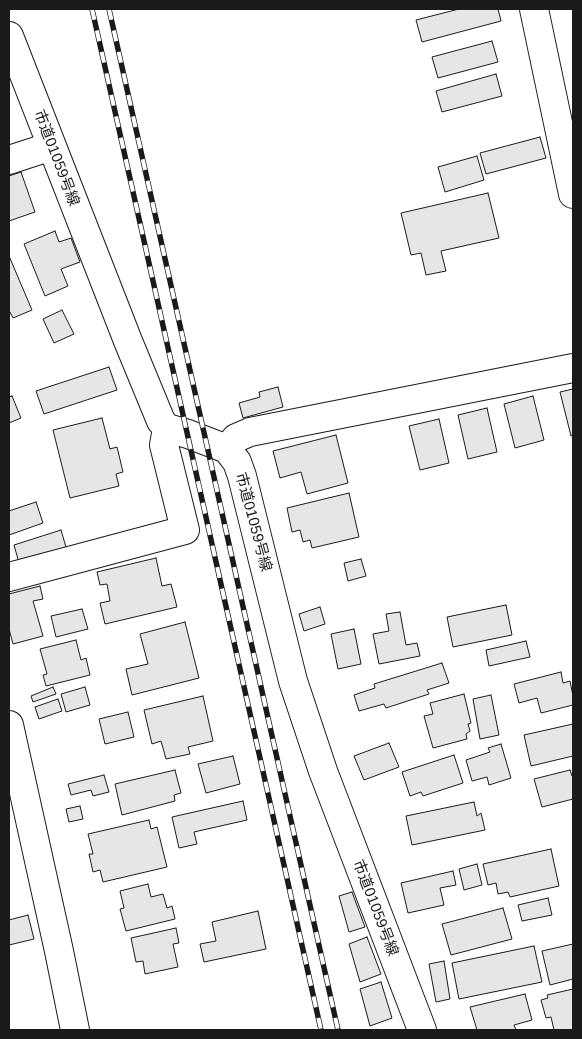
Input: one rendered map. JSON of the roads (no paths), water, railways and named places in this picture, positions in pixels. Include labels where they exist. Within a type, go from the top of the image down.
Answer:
[{"type":"street","points":[[534,9],[573,194]]},
{"type":"street","name":"市道01059号線","points":[[9,36],[156,411],[167,428]]},
{"type":"street","points":[[9,160],[52,146]]},
{"type":"street","points":[[9,577],[184,530],[164,445],[167,428],[227,449],[236,438],[250,432],[573,368]]},
{"type":"street","name":"市道01059号線","points":[[227,449],[237,462],[242,476],[293,681],[323,771],[422,1030]]},
{"type":"street","points":[[9,725],[75,1030]]},
{"type":"railway","points":[[92,9],[321,1030]]},
{"type":"railway","points":[[109,9],[338,1030]]}]
